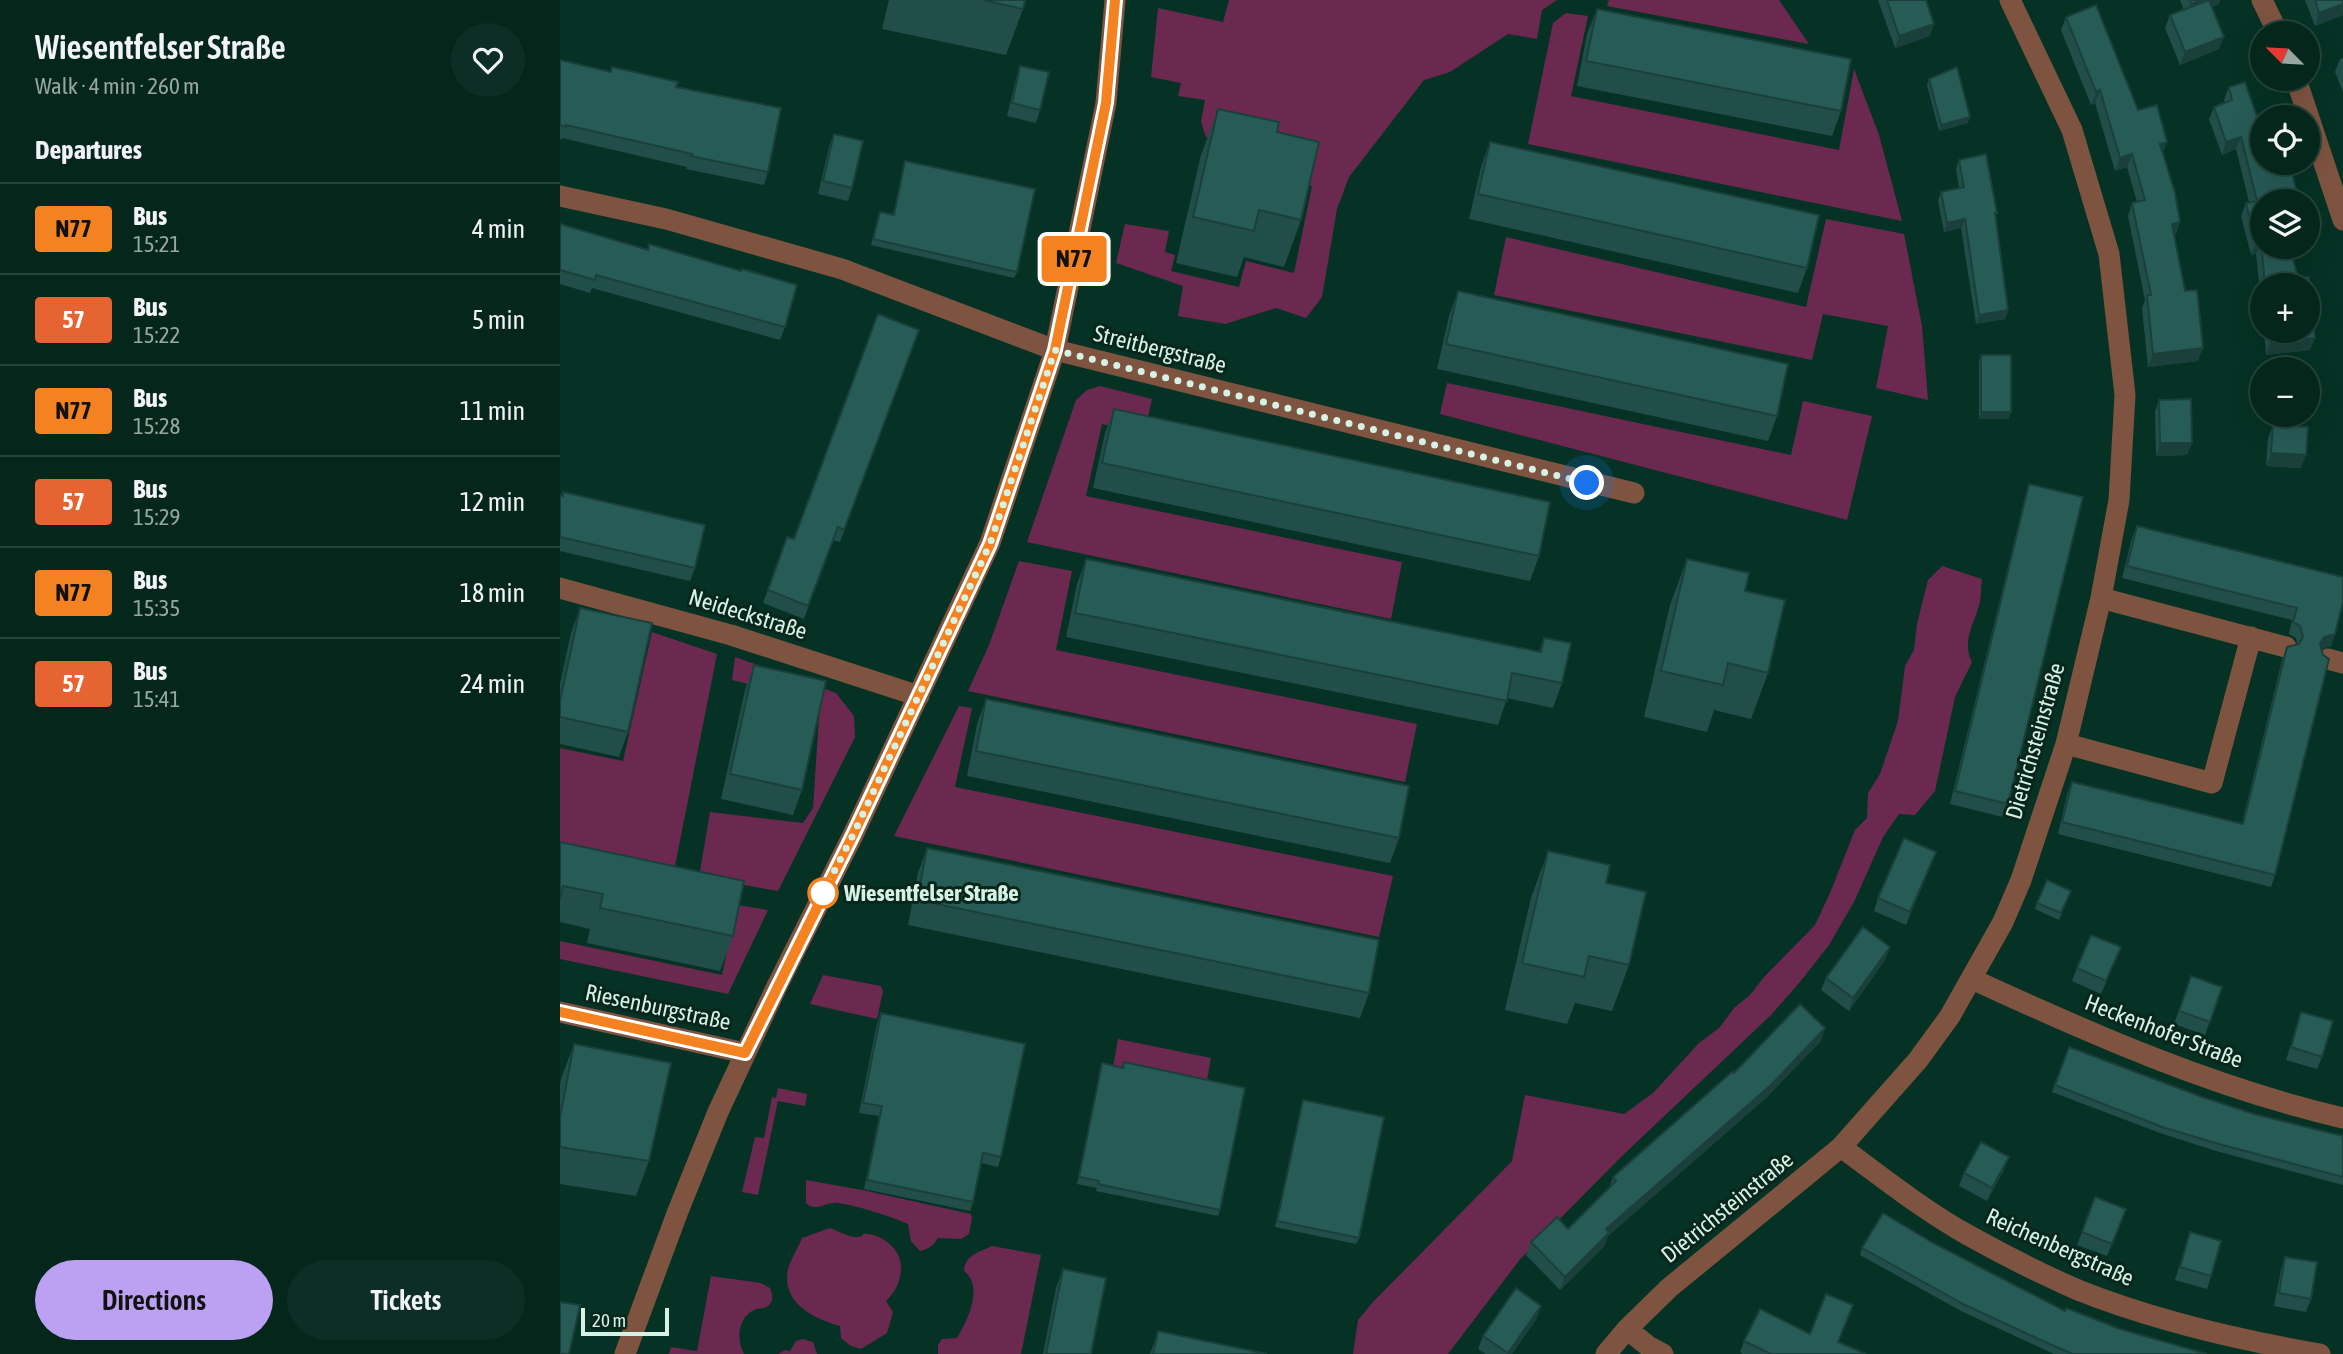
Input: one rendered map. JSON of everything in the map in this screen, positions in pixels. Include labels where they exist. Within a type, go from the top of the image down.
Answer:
[{"type":"street","points":[[625,1354],[697,1162],[745,1053],[990,544],[1055,350],[1106,103],[1115,0]]},
{"type":"street","name":"Dietrichsteinstraße","points":[[1606,1354],[1669,1288],[1841,1147],[1918,1060],[1950,1016],[2003,922],[2021,880],[2066,744],[2101,598],[2119,500],[2125,394],[2109,254],[2072,130],[2010,0]]},
{"type":"street","points":[[2262,0],[2272,21]]},
{"type":"street","points":[[2300,91],[2343,220]]},
{"type":"street","name":"Streitbergstraße","points":[[560,196],[666,219],[842,269],[1055,350],[1634,493]]},
{"type":"street","name":"Neideckstraße","points":[[560,588],[731,635],[919,696]]},
{"type":"street","points":[[2101,598],[2286,647]]},
{"type":"street","points":[[2066,744],[2212,783],[2251,637]]},
{"type":"street","name":"Heckenhofer Straße","points":[[1972,979],[2156,1059],[2241,1089],[2343,1118]]},
{"type":"street","name":"Riesenburgstraße","points":[[560,1012],[745,1053]]},
{"type":"street","name":"Reichenbergstraße","points":[[1841,1147],[1909,1197],[1967,1234],[2078,1289],[2166,1320],[2263,1344],[2320,1354]]},
{"type":"street","points":[[1627,1329],[1663,1354]]},
{"type":"shaded area","points":[[1229,0],[1557,0],[1542,10],[1537,39],[1508,34],[1450,72],[1424,80],[1349,177],[1337,209],[1322,297],[1306,318],[1276,308],[1225,324],[1178,316],[1183,286],[1116,263],[1125,224],[1169,231],[1165,252],[1175,255],[1171,271],[1239,287],[1246,261],[1294,273],[1312,186],[1266,176],[1271,151],[1206,137],[1201,122],[1205,100],[1178,96],[1181,83],[1151,77],[1158,8],[1223,22]]},
{"type":"shaded area","points":[[1609,0],[1779,0],[1809,44],[1607,6]]},
{"type":"shaded area","points":[[1566,13],[1588,16],[1571,96],[1839,150],[1854,69],[1879,135],[1902,221],[1528,144],[1553,23]]},
{"type":"shaded area","points":[[1826,219],[1904,234],[1922,326],[1928,400],[1876,388],[1888,326],[1823,314],[1812,360],[1494,295],[1506,237],[1806,307]]},
{"type":"shaded area","points":[[1447,383],[1791,455],[1803,401],[1872,416],[1847,520],[1440,414]]},
{"type":"shaded area","points":[[1100,386],[1152,399],[1144,434],[1102,424],[1086,496],[1402,562],[1391,619],[1027,542],[1076,400],[1087,390]]},
{"type":"shaded area","points":[[1019,561],[1072,571],[1056,650],[1417,724],[1405,782],[968,691],[989,645]]},
{"type":"shaded area","points":[[1942,566],[1982,579],[1980,602],[1968,639],[1972,662],[1955,697],[1935,791],[1915,815],[1899,814],[1883,837],[1855,900],[1829,945],[1771,1015],[1622,1156],[1521,1258],[1448,1354],[1353,1354],[1358,1320],[1512,1161],[1525,1095],[1624,1114],[1653,1093],[1699,1043],[1719,1028],[1734,1008],[1750,995],[1815,925],[1855,830],[1867,818],[1868,793],[1880,774],[1898,721],[1905,666],[1914,650],[1917,624],[1928,580]]},
{"type":"shaded area","points":[[652,632],[717,654],[674,871],[560,848],[560,748],[623,761]]},
{"type":"shaded area","points":[[735,657],[836,693],[854,716],[855,737],[778,891],[699,877],[710,812],[803,823],[813,808],[820,702],[732,680]]},
{"type":"shaded area","points":[[959,706],[972,708],[955,787],[1393,876],[1379,937],[894,836]]},
{"type":"shaded area","points":[[737,905],[768,910],[728,994],[560,959],[560,941],[722,975]]},
{"type":"shaded area","points":[[823,975],[881,986],[883,991],[877,1019],[810,1004]]},
{"type":"shaded area","points":[[1118,1039],[1211,1058],[1206,1086],[1113,1067]]},
{"type":"shaded area","points":[[778,1088],[807,1094],[805,1106],[778,1101],[758,1195],[742,1192],[755,1137],[764,1138],[772,1097],[776,1098]]},
{"type":"shaded area","points":[[806,1180],[971,1214],[969,1234],[961,1239],[938,1238],[930,1247],[920,1251],[911,1241],[908,1224],[901,1221],[838,1203],[810,1206],[806,1203]]},
{"type":"shaded area","points":[[830,1228],[851,1236],[874,1235],[895,1250],[900,1261],[899,1281],[886,1301],[893,1312],[887,1333],[861,1349],[851,1346],[841,1338],[840,1326],[820,1319],[802,1308],[790,1291],[787,1281],[788,1269],[802,1238]]},
{"type":"shaded area","points":[[992,1246],[1041,1255],[1021,1354],[938,1354],[938,1345],[942,1339],[957,1338],[969,1313],[973,1285],[964,1271],[967,1261]]},
{"type":"shaded area","points":[[711,1276],[761,1283],[770,1288],[770,1304],[749,1313],[742,1323],[739,1336],[744,1354],[669,1354],[671,1347],[697,1351]]},
{"type":"shaded area","points":[[803,1339],[813,1342],[817,1354],[778,1354],[785,1350],[790,1351],[796,1341]]},
{"type":"building","points":[[983,0],[1025,0],[1023,9]]},
{"type":"building","points":[[1887,0],[1926,0],[1934,24],[1899,36]]},
{"type":"building","points":[[2209,0],[2224,37],[2185,52],[2170,15]]},
{"type":"building","points":[[2315,0],[2343,0],[2343,4],[2319,13]]},
{"type":"building","points":[[2096,5],[2138,110],[2157,105],[2167,142],[2160,144],[2175,193],[2180,222],[2172,224],[2185,291],[2197,290],[2203,348],[2153,354],[2147,295],[2151,295],[2132,203],[2145,200],[2132,154],[2120,158],[2100,90],[2096,92],[2066,17]]},
{"type":"building","points":[[1597,9],[1851,59],[1841,111],[1586,61]]},
{"type":"building","points":[[560,60],[611,72],[612,67],[678,82],[676,87],[781,108],[768,172],[560,125]]},
{"type":"building","points":[[1020,66],[1049,72],[1040,110],[1012,103]]},
{"type":"building","points":[[1957,67],[1970,117],[1941,125],[1929,79]]},
{"type":"building","points":[[2245,82],[2253,105],[2250,105],[2250,173],[2241,137],[2226,142],[2214,107],[2232,100],[2229,87]]},
{"type":"building","points":[[1218,109],[1279,122],[1277,132],[1319,142],[1301,220],[1259,210],[1254,231],[1193,217]]},
{"type":"building","points":[[834,134],[863,141],[852,188],[823,181]]},
{"type":"building","points":[[1490,142],[1819,215],[1807,268],[1478,194]]},
{"type":"building","points":[[1986,154],[1997,213],[2008,310],[1979,315],[1965,219],[1947,223],[1941,192],[1964,187],[1959,160]]},
{"type":"building","points":[[905,161],[1035,189],[1017,272],[873,239],[880,212],[894,215]]},
{"type":"building","points":[[2250,175],[2293,175],[2296,189],[2254,189]]},
{"type":"building","points":[[2250,202],[2250,219],[2246,203]]},
{"type":"building","points":[[560,224],[648,250],[649,244],[797,285],[785,327],[596,275],[595,280],[560,270]]},
{"type":"building","points":[[2263,259],[2293,259],[2297,273],[2264,273]]},
{"type":"building","points":[[1458,291],[1788,364],[1777,416],[1446,344]]},
{"type":"building","points":[[878,314],[919,330],[844,530],[838,527],[808,606],[768,590],[787,537],[794,539]]},
{"type":"building","points":[[1981,355],[2011,355],[2011,412],[1981,412]]},
{"type":"building","points":[[2191,399],[2192,443],[2160,443],[2159,400]]},
{"type":"building","points":[[1114,409],[1550,502],[1539,556],[1102,463]]},
{"type":"building","points":[[2273,427],[2308,427],[2306,455],[2271,453]]},
{"type":"building","points":[[2029,484],[2083,497],[2008,804],[1955,791]]},
{"type":"building","points":[[563,492],[705,525],[695,568],[560,537],[560,495],[563,496]]},
{"type":"building","points":[[2137,526],[2343,577],[2343,602],[2335,634],[2324,637],[2320,644],[2323,655],[2329,659],[2275,875],[2062,822],[2072,782],[2243,824],[2287,647],[2299,644],[2303,637],[2300,626],[2293,622],[2297,608],[2127,566]]},
{"type":"building","points":[[1086,559],[1541,652],[1544,638],[1571,643],[1562,683],[1512,673],[1507,701],[1075,613]]},
{"type":"building","points":[[1687,559],[1749,573],[1745,591],[1785,600],[1768,673],[1728,663],[1723,685],[1661,671]]},
{"type":"building","points":[[580,608],[652,623],[628,732],[560,717],[560,701]]},
{"type":"building","points":[[754,665],[826,681],[802,790],[730,774]]},
{"type":"building","points":[[986,699],[1409,786],[1399,838],[976,751]]},
{"type":"building","points":[[1904,838],[1936,852],[1910,912],[1878,898]]},
{"type":"building","points":[[560,842],[744,881],[733,936],[600,908],[603,894],[563,886],[560,900]]},
{"type":"building","points":[[927,848],[1379,940],[1369,993],[917,900]]},
{"type":"building","points":[[1548,851],[1610,865],[1606,883],[1646,892],[1629,965],[1589,956],[1584,977],[1522,963]]},
{"type":"building","points":[[2047,880],[2071,891],[2061,913],[2037,903]]},
{"type":"building","points":[[1863,927],[1890,947],[1853,998],[1826,978]]},
{"type":"building","points":[[2091,935],[2121,947],[2106,981],[2077,968]]},
{"type":"building","points":[[2191,976],[2222,987],[2210,1022],[2179,1011]]},
{"type":"building","points":[[1800,1004],[1825,1028],[1771,1085],[1606,1229],[1609,1233],[1565,1277],[1531,1242],[1557,1217],[1568,1229],[1616,1181],[1613,1177],[1733,1071],[1734,1073]]},
{"type":"building","points":[[2301,1012],[2333,1021],[2322,1057],[2291,1047]]},
{"type":"building","points":[[881,1013],[1025,1044],[1001,1157],[983,1153],[973,1202],[867,1180],[882,1106],[863,1103]]},
{"type":"building","points":[[574,1044],[671,1063],[649,1161],[560,1147],[560,1117]]},
{"type":"building","points":[[2069,1047],[2254,1114],[2343,1136],[2343,1177],[2162,1127],[2055,1085]]},
{"type":"building","points":[[1124,1062],[1245,1088],[1220,1210],[1098,1184],[1099,1181],[1079,1177],[1102,1063],[1123,1068]]},
{"type":"building","points":[[1303,1100],[1384,1117],[1359,1238],[1277,1221]]},
{"type":"building","points":[[1981,1142],[2009,1157],[1992,1188],[1964,1173]]},
{"type":"building","points":[[2095,1197],[2126,1209],[2112,1244],[2082,1232]]},
{"type":"building","points":[[1883,1213],[1933,1243],[2065,1311],[2066,1308],[2120,1329],[2207,1354],[2073,1354],[2056,1347],[1965,1305],[1862,1248]]},
{"type":"building","points":[[2190,1232],[2221,1241],[2211,1276],[2180,1267]]},
{"type":"building","points":[[2285,1257],[2317,1262],[2311,1299],[2279,1293]]},
{"type":"building","points":[[1063,1269],[1106,1278],[1091,1354],[1046,1354]]},
{"type":"building","points":[[1516,1288],[1541,1306],[1508,1353],[1483,1336]]},
{"type":"building","points":[[1826,1294],[1853,1305],[1838,1342],[1866,1354],[1771,1354],[1744,1341],[1760,1309],[1810,1334]]},
{"type":"building","points":[[560,1302],[580,1305],[569,1354],[560,1354]]},
{"type":"building","points":[[1158,1331],[1267,1354],[1153,1354]]},
{"type":"bus line","name":"N77","points":[[560,1012],[745,1053],[853,835],[990,544],[1055,350],[1106,103],[1115,0]]},
{"type":"place","name":"Wiesentfelser Straße","points":[[823,893]]},
{"type":"route","points":[[823,893],[990,544],[1055,350],[1587,483]]}]
